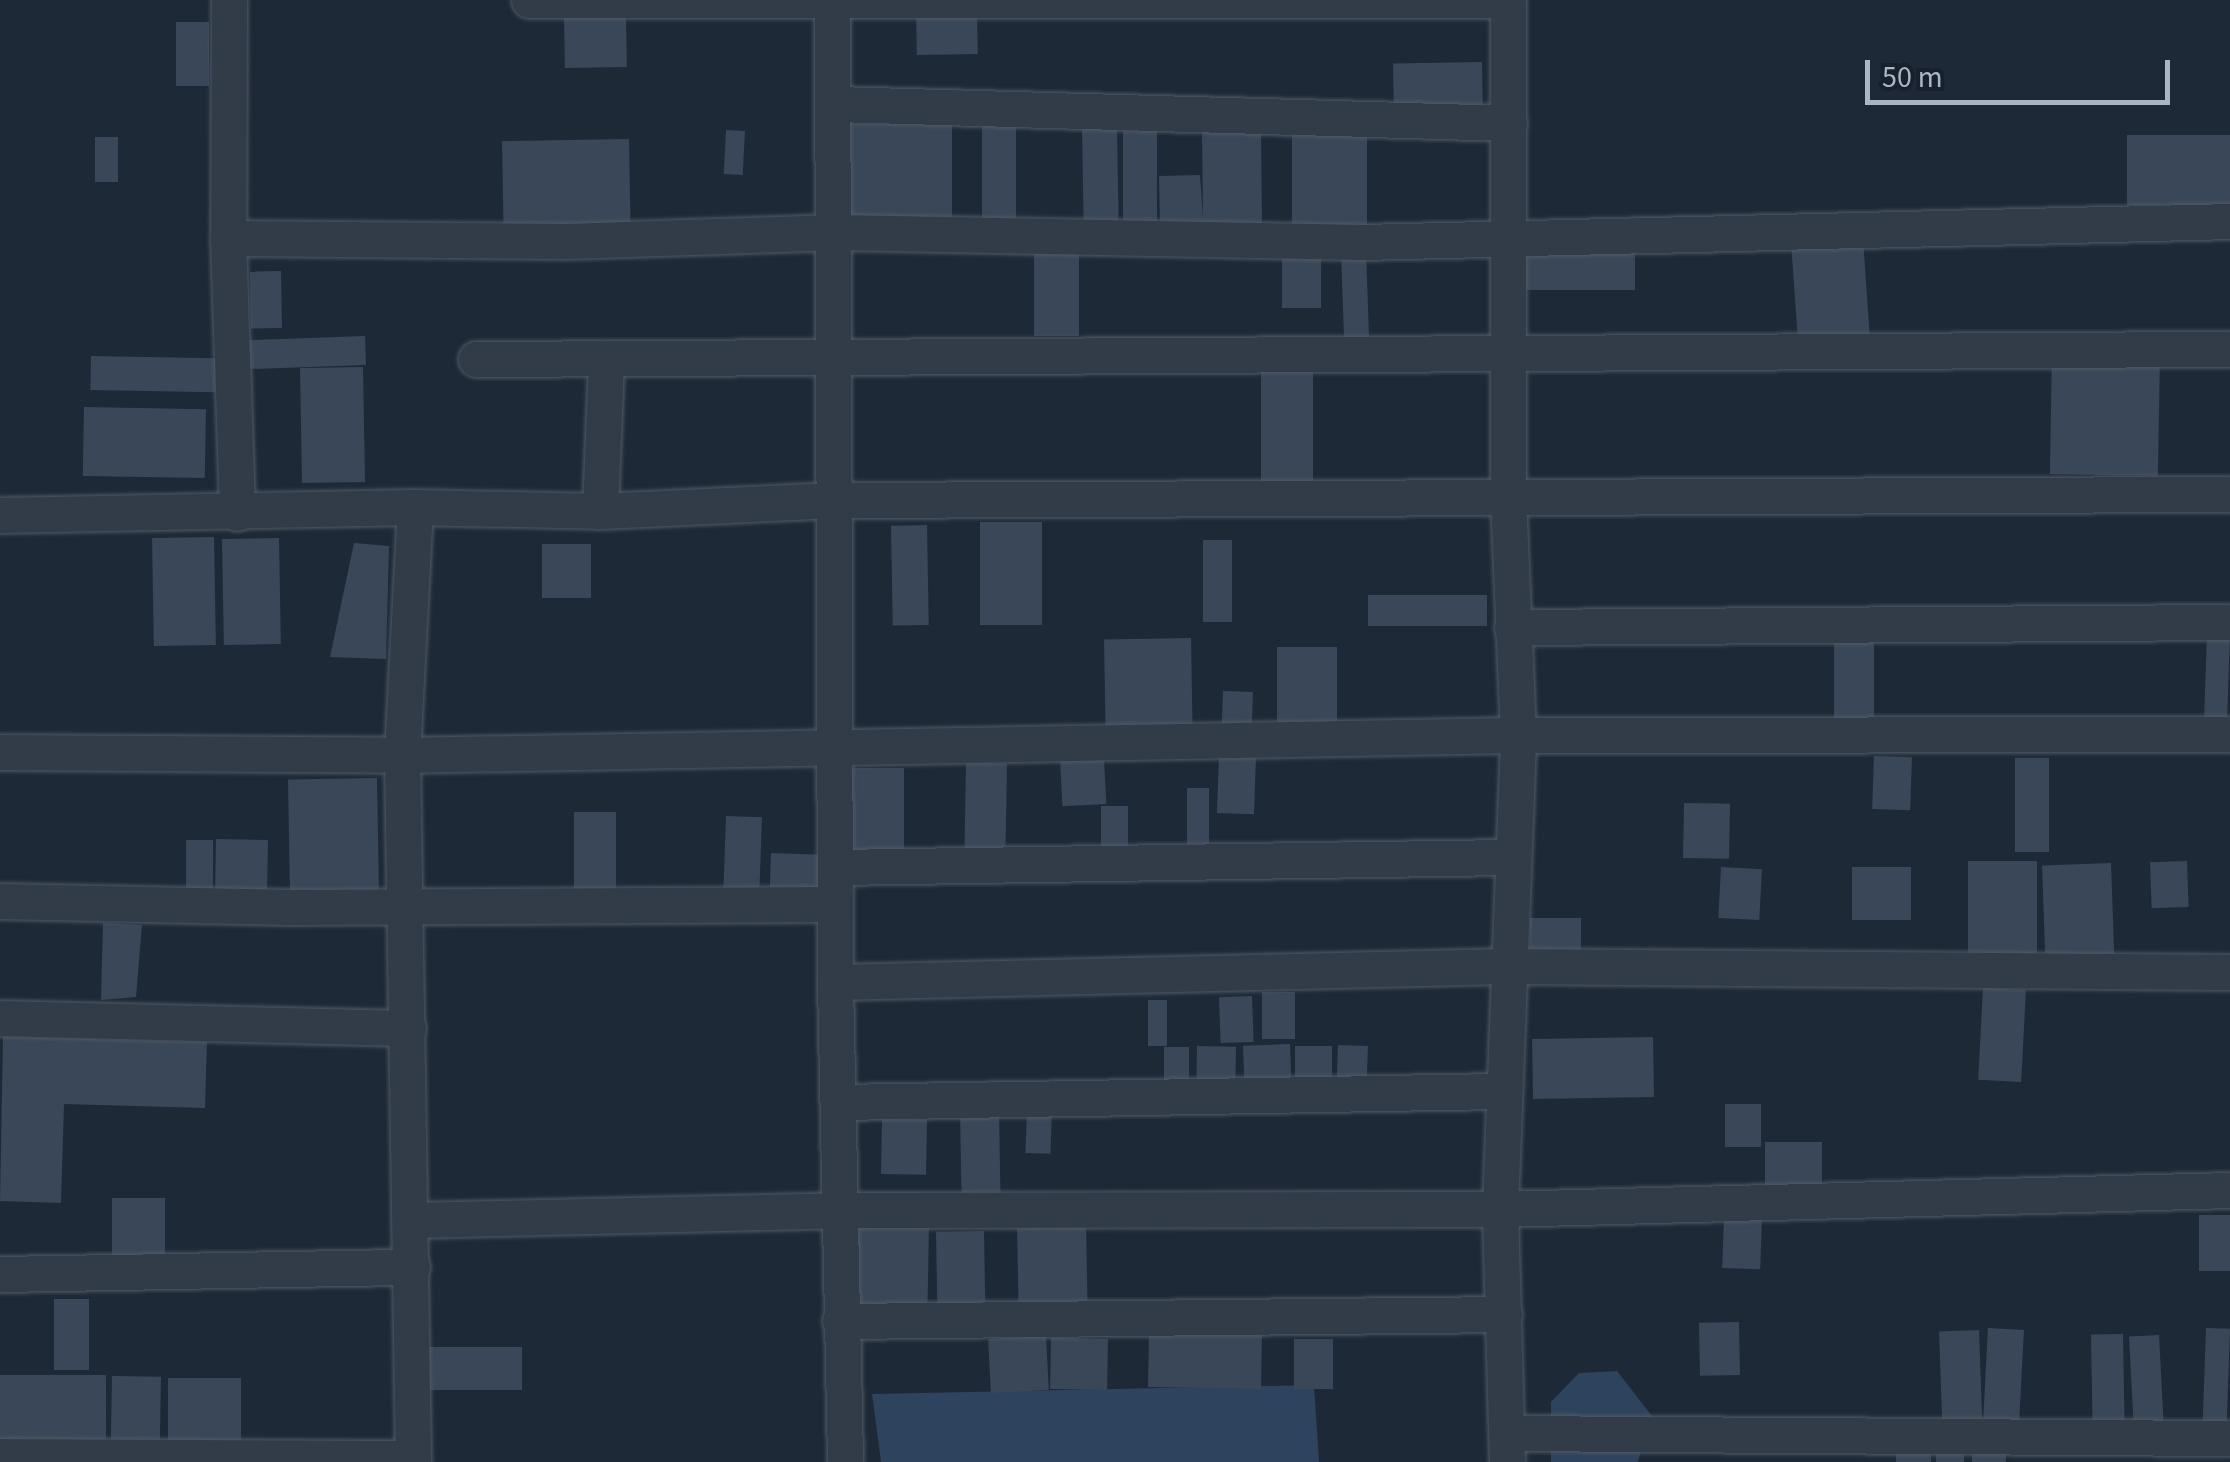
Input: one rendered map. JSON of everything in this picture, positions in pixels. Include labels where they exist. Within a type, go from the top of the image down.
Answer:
[{"type":"street","points":[[229,0],[228,238],[238,514]]},
{"type":"street","points":[[529,0],[1505,0],[1512,357],[1508,500],[1518,735],[1505,966],[1500,1209],[1507,1447],[2230,1438]]},
{"type":"street","points":[[832,2],[838,353],[834,500],[838,748],[835,982],[845,1462]]},
{"type":"street","points":[[835,104],[1509,123]]},
{"type":"street","points":[[228,238],[585,241],[837,232],[1361,242],[2230,220]]},
{"type":"street","points":[[476,360],[838,353],[1512,357],[2230,349]]},
{"type":"street","points":[[600,511],[606,360]]},
{"type":"street","points":[[0,515],[238,514],[415,507],[600,511],[834,500],[2230,494]]},
{"type":"street","points":[[0,1456],[413,1460],[402,756],[415,507]]},
{"type":"street","points":[[1512,627],[2230,622]]},
{"type":"street","points":[[0,752],[402,756],[1518,735],[2230,734]]},
{"type":"street","points":[[835,867],[1512,857]]},
{"type":"street","points":[[0,901],[835,904]]},
{"type":"street","points":[[835,982],[1505,966],[2230,972]]},
{"type":"street","points":[[0,1018],[408,1028]]},
{"type":"street","points":[[838,1102],[1502,1090]]},
{"type":"street","points":[[412,1220],[840,1210],[1500,1209],[2230,1190]]},
{"type":"street","points":[[0,1274],[412,1267]]},
{"type":"street","points":[[840,1322],[1504,1314]]},
{"type":"water","points":[[1617,1371],[1673,1443],[1642,1446],[1638,1462],[1551,1462],[1551,1402],[1579,1373]]},
{"type":"water","points":[[1314,1385],[1319,1462],[881,1462],[872,1394]]},
{"type":"building","points":[[977,9],[978,54],[917,55],[916,10]]},
{"type":"building","points":[[626,17],[627,67],[565,68],[564,18]]},
{"type":"building","points":[[176,22],[209,22],[209,86],[176,86]]},
{"type":"building","points":[[1482,62],[1483,110],[1394,112],[1393,64]]},
{"type":"building","points":[[841,124],[952,124],[952,223],[841,223]]},
{"type":"building","points":[[982,124],[1016,124],[1016,221],[982,221]]},
{"type":"building","points":[[1117,128],[1119,221],[1084,222],[1082,129]]},
{"type":"building","points":[[726,130],[745,131],[743,175],[724,174]]},
{"type":"building","points":[[1123,131],[1157,131],[1157,225],[1123,225]]},
{"type":"building","points":[[1202,131],[1261,131],[1262,224],[1160,225],[1159,176],[1200,175],[1203,218]]},
{"type":"building","points":[[1292,133],[1367,133],[1367,230],[1292,230]]},
{"type":"building","points":[[2127,135],[2230,135],[2230,205],[2127,205]]},
{"type":"building","points":[[95,137],[118,137],[118,182],[95,182]]},
{"type":"building","points":[[629,139],[631,225],[504,227],[502,141]]},
{"type":"building","points":[[1863,239],[1871,348],[1799,353],[1791,244]]},
{"type":"building","points":[[1282,245],[1321,245],[1321,308],[1282,308]]},
{"type":"building","points":[[1526,247],[1635,247],[1635,290],[1526,290]]},
{"type":"building","points":[[1034,248],[1079,248],[1079,336],[1034,336]]},
{"type":"building","points":[[1366,250],[1369,346],[1344,347],[1341,251]]},
{"type":"building","points":[[281,271],[282,328],[251,329],[250,272]]},
{"type":"building","points":[[365,336],[366,365],[241,369],[240,340]]},
{"type":"building","points":[[2052,352],[2160,354],[2158,476],[2050,474]]},
{"type":"building","points":[[91,356],[216,358],[215,392],[90,390]]},
{"type":"building","points":[[363,367],[365,482],[302,483],[300,368]]},
{"type":"building","points":[[1261,368],[1313,368],[1313,487],[1261,487]]},
{"type":"building","points":[[84,407],[206,409],[205,478],[83,476]]},
{"type":"building","points":[[980,522],[1042,522],[1042,625],[980,625]]},
{"type":"building","points":[[927,525],[929,625],[893,626],[891,526]]},
{"type":"building","points":[[214,537],[216,645],[154,646],[152,538]]},
{"type":"building","points":[[279,538],[281,644],[224,645],[222,539]]},
{"type":"building","points":[[1203,540],[1232,540],[1232,622],[1203,622]]},
{"type":"building","points":[[354,543],[389,546],[386,659],[330,657]]},
{"type":"building","points":[[542,544],[591,544],[591,598],[542,598]]},
{"type":"building","points":[[1368,595],[1487,595],[1487,626],[1368,626]]},
{"type":"building","points":[[2207,634],[2230,635],[2227,732],[2204,731]]},
{"type":"building","points":[[1834,637],[1874,637],[1874,730],[1834,730]]},
{"type":"building","points":[[1191,638],[1193,734],[1106,736],[1104,640]]},
{"type":"building","points":[[1277,647],[1337,647],[1337,738],[1277,738]]},
{"type":"building","points":[[1223,691],[1253,692],[1251,741],[1221,740]]},
{"type":"building","points":[[1219,755],[1256,756],[1254,814],[1217,813]]},
{"type":"building","points":[[1874,756],[1912,757],[1910,810],[1872,809]]},
{"type":"building","points":[[2015,758],[2049,758],[2049,852],[2015,852]]},
{"type":"building","points":[[1104,759],[1106,804],[1062,806],[1060,761]]},
{"type":"building","points":[[966,763],[1007,764],[1005,862],[964,861]]},
{"type":"building","points":[[848,768],[904,768],[904,863],[848,863]]},
{"type":"building","points":[[377,778],[379,896],[290,898],[288,780]]},
{"type":"building","points":[[1187,788],[1209,788],[1209,844],[1187,844]]},
{"type":"building","points":[[1684,803],[1730,804],[1729,859],[1683,858]]},
{"type":"building","points":[[1101,806],[1128,806],[1128,859],[1101,859]]},
{"type":"building","points":[[574,812],[616,812],[616,902],[574,902]]},
{"type":"building","points":[[726,816],[762,817],[759,895],[723,894]]},
{"type":"building","points":[[216,839],[268,840],[267,897],[215,896]]},
{"type":"building","points":[[186,840],[213,840],[213,895],[186,895]]},
{"type":"building","points":[[771,853],[830,855],[829,895],[770,893]]},
{"type":"building","points":[[1968,861],[2037,861],[2037,954],[1968,954]]},
{"type":"building","points":[[2187,861],[2189,907],[2152,908],[2150,862]]},
{"type":"building","points":[[2111,863],[2114,961],[2045,963],[2042,865]]},
{"type":"building","points":[[1721,867],[1762,869],[1759,920],[1718,918]]},
{"type":"building","points":[[1852,867],[1911,867],[1911,920],[1852,920]]},
{"type":"building","points":[[1530,918],[1581,918],[1581,965],[1530,965]]},
{"type":"building","points":[[103,923],[142,925],[136,997],[101,1000]]},
{"type":"building","points":[[1983,988],[2026,990],[2021,1082],[1978,1080]]},
{"type":"building","points":[[1262,992],[1295,992],[1295,1039],[1262,1039]]},
{"type":"building","points":[[1252,996],[1254,1042],[1221,1043],[1219,997]]},
{"type":"building","points":[[1148,1000],[1167,1000],[1167,1046],[1148,1046]]},
{"type":"building","points":[[3,1037],[207,1042],[205,1108],[64,1104],[61,1203],[0,1201]]},
{"type":"building","points":[[1653,1037],[1654,1097],[1533,1099],[1532,1039]]},
{"type":"building","points":[[1290,1044],[1292,1092],[1245,1094],[1243,1046]]},
{"type":"building","points":[[1338,1045],[1368,1046],[1366,1090],[1336,1089]]},
{"type":"building","points":[[1197,1046],[1236,1047],[1235,1094],[1196,1093]]},
{"type":"building","points":[[1295,1046],[1332,1046],[1332,1089],[1295,1089]]},
{"type":"building","points":[[1164,1047],[1189,1047],[1189,1092],[1164,1092]]},
{"type":"building","points":[[1725,1104],[1761,1104],[1761,1147],[1725,1147]]},
{"type":"building","points":[[1027,1109],[1052,1110],[1050,1154],[1025,1153]]},
{"type":"building","points":[[999,1110],[1001,1197],[962,1198],[960,1111]]},
{"type":"building","points":[[882,1119],[927,1120],[926,1175],[881,1174]]},
{"type":"building","points":[[1765,1142],[1822,1142],[1822,1195],[1765,1195]]},
{"type":"building","points":[[112,1198],[165,1198],[165,1258],[112,1258]]},
{"type":"building","points":[[2199,1215],[2230,1215],[2230,1271],[2199,1271]]},
{"type":"building","points":[[1724,1217],[1762,1218],[1760,1269],[1722,1268]]},
{"type":"building","points":[[1086,1221],[1088,1310],[1019,1311],[1017,1222]]},
{"type":"building","points":[[847,1223],[929,1224],[927,1314],[845,1313]]},
{"type":"building","points":[[984,1231],[985,1307],[937,1308],[936,1232]]},
{"type":"building","points":[[54,1299],[89,1299],[89,1370],[54,1370]]},
{"type":"building","points":[[1739,1322],[1740,1375],[1700,1376],[1699,1323]]},
{"type":"building","points":[[1988,1328],[2024,1330],[2019,1423],[1983,1421]]},
{"type":"building","points":[[2206,1328],[2230,1329],[2227,1424],[2203,1423]]},
{"type":"building","points":[[1979,1330],[1982,1424],[1942,1425],[1939,1331]]},
{"type":"building","points":[[1149,1332],[1262,1334],[1261,1389],[1148,1387]]},
{"type":"building","points":[[2123,1334],[2125,1426],[2093,1427],[2091,1335]]},
{"type":"building","points":[[2159,1335],[2164,1426],[2134,1427],[2129,1337]]},
{"type":"building","points":[[1046,1336],[1049,1390],[991,1393],[988,1339]]},
{"type":"building","points":[[1051,1338],[1108,1339],[1107,1390],[1050,1389]]},
{"type":"building","points":[[1294,1339],[1333,1339],[1333,1389],[1294,1389]]},
{"type":"building","points":[[417,1347],[522,1347],[522,1390],[417,1390]]},
{"type":"building","points":[[0,1375],[106,1375],[106,1450],[0,1450]]},
{"type":"building","points":[[112,1376],[161,1377],[160,1449],[111,1448]]},
{"type":"building","points":[[168,1378],[241,1378],[241,1449],[168,1449]]},
{"type":"building","points":[[1896,1449],[1931,1449],[1931,1462],[1896,1462]]},
{"type":"building","points":[[1936,1451],[1964,1451],[1964,1462],[1936,1462]]},
{"type":"building","points":[[1972,1451],[2006,1451],[2006,1462],[1972,1462]]}]
